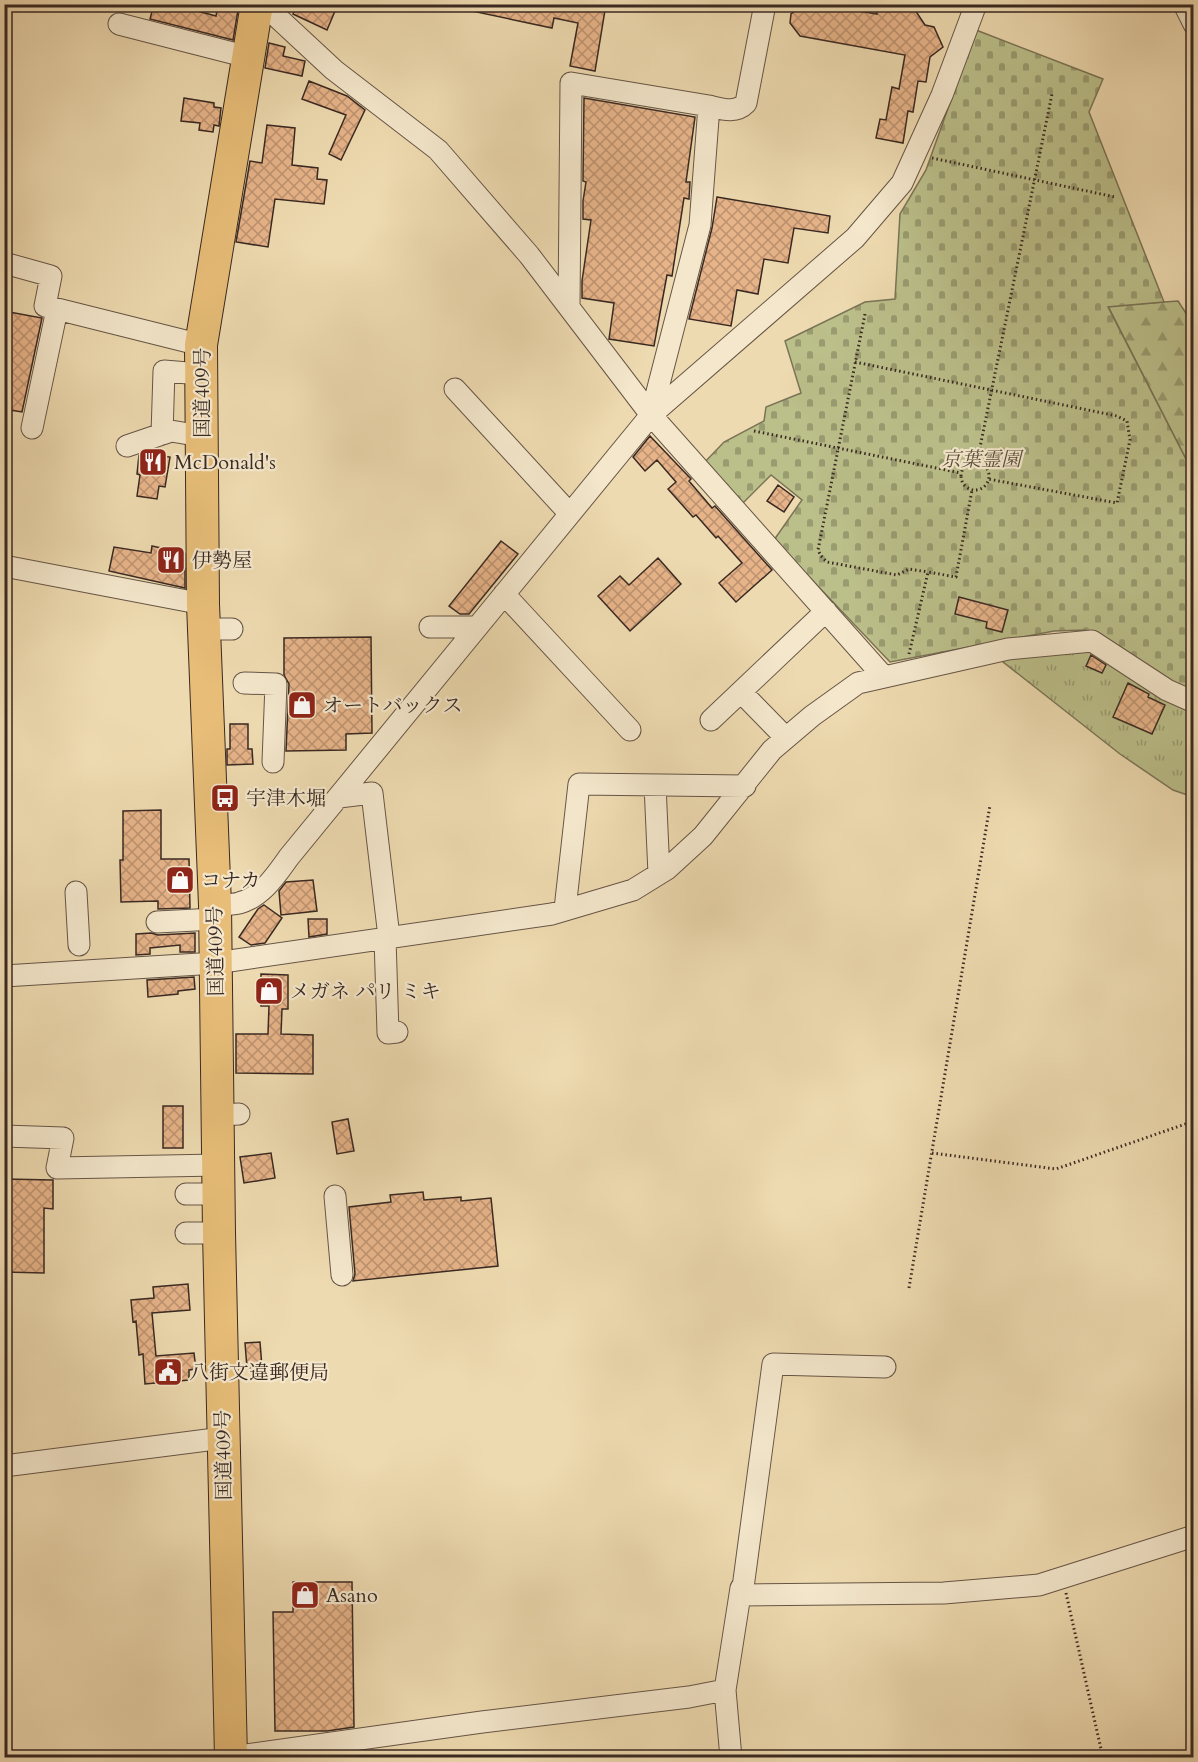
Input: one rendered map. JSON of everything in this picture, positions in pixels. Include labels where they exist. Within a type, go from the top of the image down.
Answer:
[{"type":"highway","name":"国道409号","points":[[231,1757],[223,1438],[227,1288],[223,1216],[228,1114],[216,963],[213,621],[201,436],[201,360],[257,4]]},
{"type":"street","points":[[263,4],[334,70],[438,150],[529,255],[651,415],[826,611],[894,675]]},
{"type":"street","points":[[569,307],[571,83],[730,111],[738,109],[746,103],[765,4]]},
{"type":"street","points":[[157,922],[215,912],[253,897],[270,882],[651,415],[855,238],[902,183],[942,95],[976,4]]},
{"type":"street","points":[[1184,4],[1194,24]]},
{"type":"street","points":[[119,24],[248,57]]},
{"type":"street","points":[[651,415],[700,225],[709,106]]},
{"type":"street","points":[[4,263],[51,276],[45,306],[201,360]]},
{"type":"street","points":[[32,428],[55,319]]},
{"type":"street","points":[[162,434],[164,371],[201,360]]},
{"type":"street","points":[[455,389],[570,514]]},
{"type":"street","points":[[127,446],[171,432],[201,436]]},
{"type":"street","points":[[4,566],[213,621]]},
{"type":"street","points":[[504,594],[630,730]]},
{"type":"street","points":[[711,720],[826,611]]},
{"type":"street","points":[[430,627],[477,627]]},
{"type":"street","points":[[4,976],[216,963],[552,914],[633,890],[659,873],[703,836],[772,750],[812,716],[858,683],[1008,649],[1092,641],[1167,690],[1194,702]]},
{"type":"street","points":[[244,683],[276,684],[273,762]]},
{"type":"street","points":[[741,692],[786,738]]},
{"type":"street","points":[[565,909],[579,784],[745,786]]},
{"type":"street","points":[[655,785],[659,873]]},
{"type":"street","points":[[339,797],[372,793],[387,938],[388,1033],[397,1032]]},
{"type":"street","points":[[76,892],[83,933]]},
{"type":"street","points":[[4,1136],[63,1138],[57,1168],[223,1216]]},
{"type":"street","points":[[186,1194],[223,1216]]},
{"type":"street","points":[[335,1196],[342,1275]]},
{"type":"street","points":[[186,1233],[223,1216]]},
{"type":"street","points":[[742,1595],[773,1364],[885,1367]]},
{"type":"street","points":[[4,1466],[223,1438]]},
{"type":"street","points":[[742,1595],[944,1593],[1039,1585],[1194,1536]]},
{"type":"street","points":[[731,1758],[725,1690],[741,1588],[742,1595]]},
{"type":"street","points":[[231,1757],[482,1722],[690,1697],[725,1690]]},
{"type":"path","points":[[977,462],[1052,94]]},
{"type":"path","points":[[915,154],[1115,197]]},
{"type":"path","points":[[865,314],[818,550],[821,556],[827,562],[897,576],[909,569],[919,569],[956,577],[972,490]]},
{"type":"path","points":[[855,362],[1118,416],[1127,421],[1130,440],[1117,503],[988,478]]},
{"type":"path","points":[[754,430],[961,473]]},
{"type":"path","points":[[977,462],[986,468],[988,478],[982,488],[972,490],[963,484],[961,473],[967,465],[977,462]]},
{"type":"path","points":[[894,675],[928,572]]},
{"type":"path","points":[[909,1288],[990,804]]},
{"type":"path","points":[[932,1153],[1056,1169],[1194,1121]]},
{"type":"path","points":[[1062,1577],[1103,1758]]},
{"type":"green space","name":"京葉霊園","points":[[976,30],[1103,79],[1089,112],[1164,302],[1108,307],[1192,471],[1193,693],[1178,687],[1110,641],[1085,630],[1054,631],[890,662],[774,540],[802,500],[771,475],[741,505],[703,464],[724,442],[764,421],[766,407],[801,393],[785,341],[865,302],[895,299],[900,214],[926,170]]},
{"type":"green space","points":[[1178,301],[1193,324],[1193,506],[1192,471],[1108,306]]},
{"type":"green space","points":[[1091,649],[1193,709],[1193,797],[1173,790],[1120,754],[998,658]]},
{"type":"building","points":[[154,4],[171,4],[216,16],[218,4],[239,4],[233,40],[150,19]]},
{"type":"building","points":[[297,4],[338,4],[327,30],[293,14]]},
{"type":"building","points":[[468,4],[606,4],[595,71],[570,66],[578,23],[554,18],[552,28],[467,10]]},
{"type":"building","points":[[804,4],[828,4],[877,14],[874,4],[911,4],[925,25],[934,27],[943,47],[930,57],[926,82],[918,81],[913,112],[908,111],[903,143],[876,138],[880,119],[886,120],[892,87],[899,89],[905,55],[800,36],[790,23],[791,14]]},
{"type":"building","points":[[269,43],[285,47],[283,56],[305,61],[302,76],[265,68]]},
{"type":"building","points":[[309,81],[347,96],[365,110],[341,160],[329,154],[346,115],[302,99]]},
{"type":"building","points":[[184,98],[214,103],[214,107],[221,108],[219,126],[214,125],[213,132],[199,130],[200,123],[181,121]]},
{"type":"building","points":[[584,98],[695,117],[686,182],[690,182],[689,199],[684,198],[672,276],[667,275],[654,346],[609,339],[614,303],[582,298],[582,281],[591,220],[583,219],[586,182],[583,181]]},
{"type":"building","points":[[267,125],[295,128],[292,165],[318,168],[317,179],[327,180],[324,204],[275,199],[268,247],[236,242],[250,161],[262,163]]},
{"type":"building","points":[[717,197],[830,216],[828,233],[794,228],[788,263],[764,259],[758,294],[737,290],[731,326],[689,319],[712,228]]},
{"type":"building","points":[[4,311],[42,318],[22,412],[4,409]]},
{"type":"building","points":[[650,436],[691,479],[689,481],[712,508],[715,506],[772,570],[736,602],[719,583],[742,563],[696,515],[693,517],[668,489],[676,482],[657,460],[645,471],[633,457]]},
{"type":"building","points":[[145,453],[170,457],[165,487],[159,486],[157,499],[137,496],[140,475],[137,474],[139,455]]},
{"type":"building","points":[[778,485],[794,497],[784,512],[767,501]]},
{"type":"building","points":[[501,541],[518,554],[469,614],[460,614],[449,606]]},
{"type":"building","points":[[152,546],[185,553],[185,588],[109,571],[114,547],[151,553]]},
{"type":"building","points":[[658,558],[681,584],[630,631],[598,596],[620,576],[629,585]]},
{"type":"building","points":[[959,597],[1008,610],[1002,632],[986,628],[987,622],[955,614]]},
{"type":"building","points":[[371,637],[372,733],[346,734],[346,750],[286,751],[289,684],[284,675],[284,638]]},
{"type":"building","points":[[1091,655],[1106,665],[1102,673],[1086,666]]},
{"type":"building","points":[[1128,683],[1149,694],[1148,697],[1165,705],[1152,734],[1113,717]]},
{"type":"building","points":[[230,724],[248,724],[248,749],[252,749],[253,764],[227,765],[227,749],[230,749]]},
{"type":"building","points":[[161,810],[161,859],[189,859],[190,908],[158,909],[158,901],[121,902],[120,860],[123,860],[123,811]]},
{"type":"building","points":[[313,880],[317,911],[281,915],[279,891],[286,882]]},
{"type":"building","points":[[264,905],[282,918],[265,943],[251,945],[239,937],[258,909]]},
{"type":"building","points":[[308,919],[327,919],[327,934],[309,937]]},
{"type":"building","points":[[195,933],[195,952],[180,952],[180,945],[150,948],[150,954],[136,955],[136,934],[158,935]]},
{"type":"building","points":[[261,974],[288,975],[288,1009],[282,1009],[281,1034],[313,1035],[313,1074],[236,1073],[236,1034],[268,1034],[269,1006],[261,1006]]},
{"type":"building","points":[[194,977],[195,989],[178,991],[178,994],[148,997],[147,980]]},
{"type":"building","points":[[163,1106],[183,1106],[183,1148],[163,1148]]},
{"type":"building","points":[[348,1119],[354,1151],[337,1154],[332,1122]]},
{"type":"building","points":[[271,1153],[275,1178],[244,1183],[240,1157]]},
{"type":"building","points":[[4,1179],[53,1180],[53,1209],[44,1208],[44,1273],[4,1272]]},
{"type":"building","points":[[423,1192],[424,1200],[461,1197],[461,1201],[491,1198],[498,1266],[353,1281],[355,1274],[349,1207],[391,1202],[390,1195]]},
{"type":"building","points":[[188,1284],[190,1310],[152,1313],[156,1356],[194,1353],[196,1369],[189,1370],[189,1380],[145,1384],[143,1354],[139,1355],[136,1321],[133,1322],[131,1300],[154,1298],[153,1287]]},
{"type":"building","points":[[260,1342],[262,1367],[247,1368],[245,1343]]},
{"type":"building","points":[[293,1582],[352,1582],[354,1727],[327,1731],[275,1731],[273,1612],[293,1612]]},
{"type":"place","name":"McDonald's","points":[[153,462]]},
{"type":"place","name":"伊勢屋","points":[[171,560]]},
{"type":"place","name":"オートバックス","points":[[302,705]]},
{"type":"place","name":"宇津木堀","points":[[225,798]]},
{"type":"place","name":"コナカ","points":[[180,880]]},
{"type":"place","name":"メガネ パリ ミキ","points":[[269,991]]},
{"type":"place","name":"八街文違郵便局","points":[[168,1372]]},
{"type":"place","name":"Asano","points":[[305,1595]]}]
